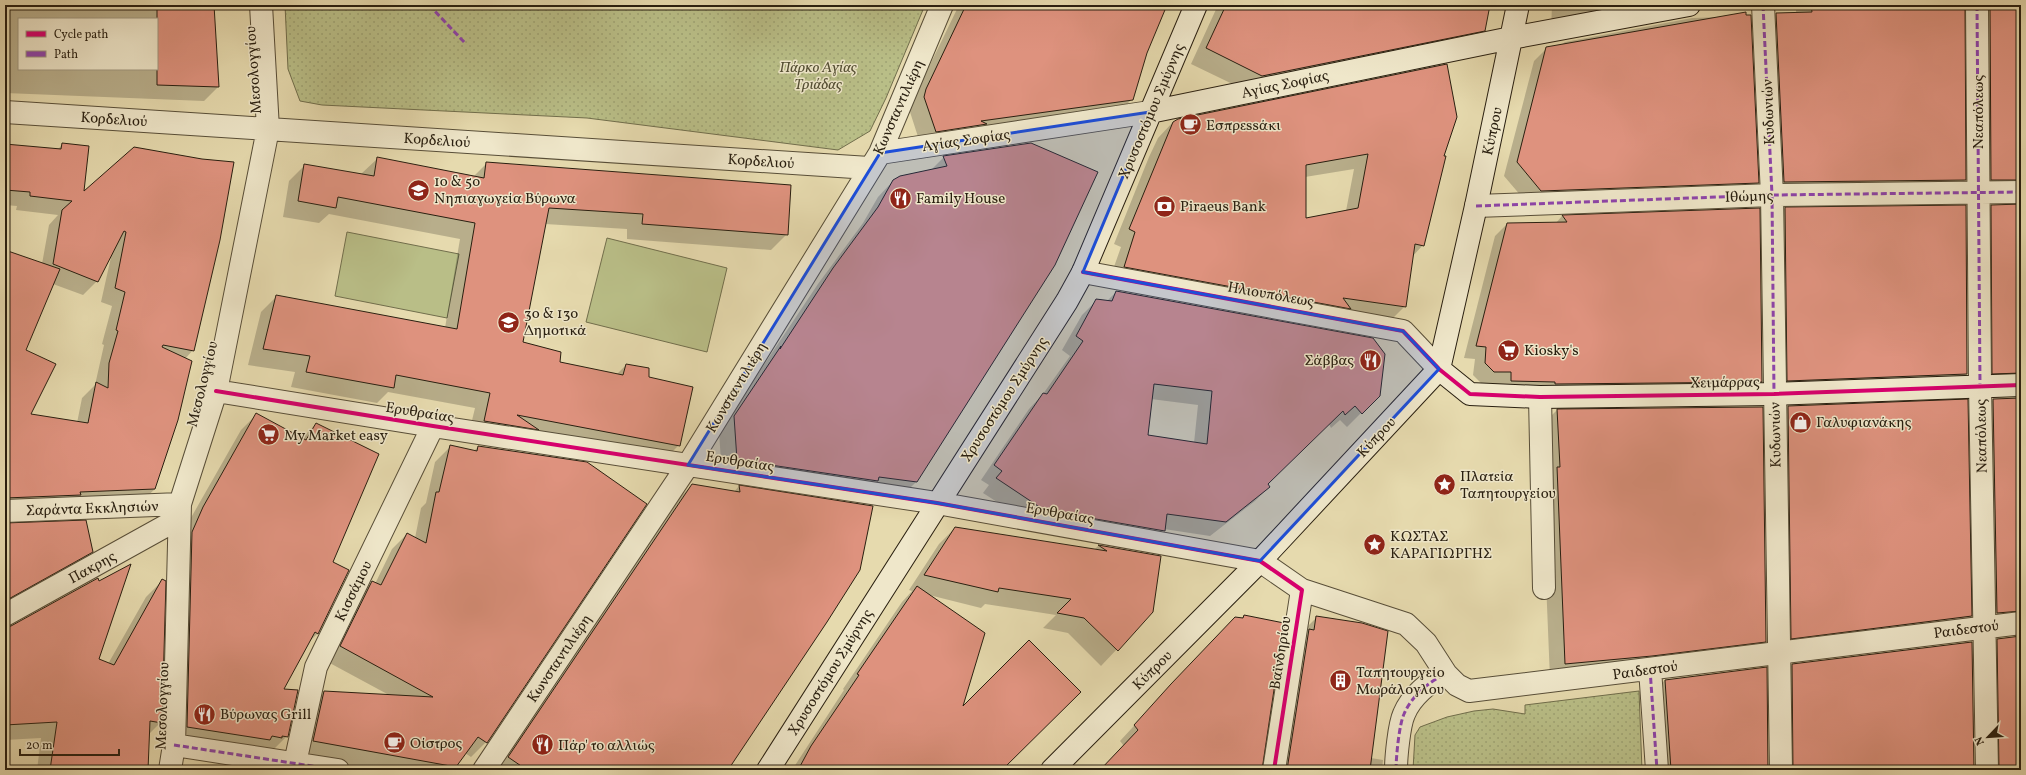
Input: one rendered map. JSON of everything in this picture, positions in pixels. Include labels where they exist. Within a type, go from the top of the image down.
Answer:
[{"type":"street","name":"Μεσολογγίου","points":[[170,770],[174,745],[179,512],[216,391],[268,129],[260,5]]},
{"type":"street","name":"Κωνσταντιλιέρη","points":[[484,770],[688,465],[875,160],[942,5]]},
{"type":"street","name":"Χρυσοστόμου Σμύρνης","points":[[768,770],[937,503],[1028,364],[1083,272],[1196,5]]},
{"type":"street","name":"Κύπρου","points":[[1052,770],[1260,562],[1439,369],[1476,206],[1518,5]]},
{"type":"street","name":"Αγίας Σοφίας","points":[[875,160],[1150,112],[1511,38],[1689,5]]},
{"type":"street","name":"Κυδωνιών","points":[[1764,5],[1772,196],[1781,770]]},
{"type":"street","name":"Νεαπόλεως","points":[[1978,5],[1980,385],[1987,770]]},
{"type":"street","name":"Κορδελιού","points":[[5,112],[268,129],[875,160]]},
{"type":"street","name":"Ιθώμης","points":[[1476,206],[1772,196],[2021,192]]},
{"type":"street","name":"Ηλιουπόλεως","points":[[1083,272],[1403,331],[1439,369]]},
{"type":"street","name":"Χειμάρρας","points":[[1439,369],[1470,394],[1540,397],[1774,394],[1980,385],[2021,385]]},
{"type":"street","name":"Ερυθραίας","points":[[216,391],[433,426],[937,503],[1260,562]]},
{"type":"street","points":[[1540,397],[1544,588]]},
{"type":"street","name":"Κισσάμου","points":[[295,763],[316,667],[433,426]]},
{"type":"street","name":"Σαράντα Εκκλησιών","points":[[5,511],[179,512]]},
{"type":"street","name":"Πακρης","points":[[5,615],[179,512]]},
{"type":"street","points":[[1260,562],[1302,590]]},
{"type":"street","name":"Ραιδεστού","points":[[1302,590],[1406,624],[1426,643],[1446,674],[1457,685],[1469,691],[2021,623]]},
{"type":"street","name":"Βαϊνδηρίου","points":[[1274,770],[1302,590]]},
{"type":"street","points":[[1650,669],[1657,770]]},
{"type":"street","points":[[1396,770],[1404,714],[1415,697],[1433,679],[1446,674]]},
{"type":"street","points":[[174,745],[338,770]]},
{"type":"highlighted area","points":[[1150,112],[1083,272],[1403,331],[1439,369],[1260,561],[937,503],[688,465],[880,153]]},
{"type":"green space","name":"Πάρκο Αγίας Τριάδας","points":[[285,5],[925,5],[886,98],[870,131],[838,150],[587,118],[322,105],[300,101],[288,69]]},
{"type":"green space","points":[[347,232],[459,254],[447,318],[335,296]]},
{"type":"green space","points":[[607,238],[727,268],[707,352],[586,322]]},
{"type":"green space","points":[[1639,691],[1642,770],[1413,770],[1415,735],[1420,727],[1447,717],[1474,711],[1493,709],[1525,714],[1525,705]]},
{"type":"building","points":[[157,5],[214,5],[219,87],[157,85]]},
{"type":"building","points":[[966,5],[1167,5],[1147,53],[1133,100],[981,121],[987,124],[936,132],[924,97],[926,89]]},
{"type":"building","points":[[1226,5],[1490,5],[1485,31],[1262,76],[1206,48]]},
{"type":"building","points":[[1811,5],[1965,5],[1966,180],[1784,182],[1776,13],[1812,12]]},
{"type":"building","points":[[1990,5],[2021,5],[2021,180],[1991,180]]},
{"type":"building","points":[[1746,12],[1746,15],[1751,15],[1759,183],[1541,191],[1517,162],[1546,47]]},
{"type":"building","points":[[1447,64],[1457,117],[1444,156],[1446,156],[1424,246],[1415,244],[1406,307],[1343,298],[1351,309],[1124,267],[1135,232],[1129,229],[1173,122],[1178,119]],"holes":[[[1368,154],[1358,208],[1306,218],[1306,165]]]},
{"type":"building","points":[[62,143],[89,146],[84,191],[134,147],[202,159],[234,162],[220,240],[194,351],[163,345],[162,347],[192,361],[178,420],[155,489],[80,492],[81,495],[5,498],[5,250],[60,269],[26,350],[56,364],[31,414],[88,423],[96,382],[108,388],[109,363],[118,331],[116,330],[125,292],[115,288],[126,232],[124,231],[98,282],[53,264],[62,210],[72,201],[30,196],[30,192],[5,190],[5,144],[61,149]]},
{"type":"building","points":[[1031,143],[1098,172],[1055,265],[917,482],[879,477],[878,481],[737,460],[734,416],[833,268],[878,207],[893,180],[900,176],[947,166],[943,156]]},
{"type":"building","points":[[377,157],[484,178],[486,162],[791,185],[788,235],[642,224],[643,214],[549,208],[523,342],[561,352],[560,362],[623,375],[626,364],[649,368],[649,377],[693,387],[680,446],[517,415],[539,430],[484,421],[490,393],[396,375],[394,388],[306,372],[310,356],[263,349],[276,295],[457,329],[475,223],[338,197],[336,208],[298,201],[304,164],[374,176]]},
{"type":"building","points":[[2021,204],[2021,373],[1992,374],[1991,205]]},
{"type":"building","points":[[1966,205],[1967,374],[1787,381],[1785,207]]},
{"type":"building","points":[[1760,208],[1762,382],[1555,384],[1555,382],[1511,381],[1511,372],[1494,372],[1485,363],[1486,347],[1476,346],[1507,223],[1567,222],[1562,215]]},
{"type":"building","points":[[1116,291],[1373,338],[1385,354],[1380,396],[1362,414],[1355,406],[1345,415],[1343,411],[1268,484],[1270,487],[1226,522],[1167,514],[1165,531],[1044,510],[996,478],[1002,471],[994,465],[1043,393],[1047,394],[1083,341],[1076,336],[1096,299],[1112,301]],"holes":[[[1154,384],[1212,391],[1207,444],[1148,435]]]},
{"type":"building","points":[[2021,398],[2021,611],[1997,613],[1993,399]]},
{"type":"building","points":[[1968,399],[1972,616],[1791,639],[1788,406]]},
{"type":"building","points":[[1763,407],[1766,642],[1652,656],[1565,664],[1557,467],[1560,467],[1557,409]]},
{"type":"building","points":[[256,413],[306,440],[316,423],[379,454],[333,562],[349,570],[318,634],[315,632],[284,689],[298,690],[288,737],[282,736],[282,738],[272,736],[270,740],[187,727],[192,532],[203,507]]},
{"type":"building","points":[[450,445],[477,451],[478,446],[587,462],[647,504],[487,743],[478,737],[456,767],[313,741],[324,691],[433,697],[340,646],[372,581],[381,585],[407,533],[426,543],[436,492],[439,492]]},
{"type":"building","points":[[692,484],[740,492],[739,485],[873,506],[860,570],[728,770],[527,770],[508,757]]},
{"type":"building","points":[[86,520],[93,552],[5,601],[5,523]]},
{"type":"building","points":[[955,527],[1107,551],[1098,545],[1161,556],[1153,612],[1118,651],[1084,618],[1057,613],[1071,599],[999,588],[998,592],[924,575]]},
{"type":"building","points":[[131,564],[99,659],[114,665],[162,579],[166,581],[162,723],[150,721],[148,770],[50,770],[57,722],[5,725],[5,627],[11,626],[98,578],[99,581]]},
{"type":"building","points":[[917,586],[985,633],[963,706],[1029,640],[1081,692],[1002,770],[798,770],[811,746],[859,675],[857,674]]},
{"type":"building","points":[[1244,615],[1284,623],[1262,770],[1100,770],[1138,730],[1134,725],[1171,684],[1235,617],[1243,618]]},
{"type":"building","name":"Ταπητουργείο Μωράλογλου","points":[[1316,616],[1362,623],[1388,631],[1370,770],[1287,770],[1309,629],[1314,630]]},
{"type":"building","points":[[2021,636],[2021,770],[1999,770],[1997,639]]},
{"type":"building","points":[[1972,642],[1974,770],[1793,770],[1792,664]]},
{"type":"building","points":[[1767,667],[1768,770],[1671,770],[1665,680]]},
{"type":"marked path","points":[[429,5],[465,43]]},
{"type":"marked path","points":[[1763,5],[1772,195],[1774,394]]},
{"type":"marked path","points":[[1977,5],[1980,385]]},
{"type":"marked path","points":[[1476,206],[1772,195],[2021,192]]},
{"type":"marked path","points":[[1650,669],[1657,770]]},
{"type":"marked path","points":[[1396,770],[1397,750],[1402,719],[1407,708],[1421,690],[1446,674]]},
{"type":"marked path","points":[[174,745],[338,770]]},
{"type":"cycle path","points":[[1083,272],[1403,331],[1439,369],[1470,394],[1540,397],[1774,394],[2021,385]]},
{"type":"cycle path","points":[[216,391],[433,426],[937,503],[1260,561],[1302,590],[1274,770]]},
{"type":"place","name":"Εσπρεssάκι","points":[[1191,125]]},
{"type":"place","name":"1ο & 5ο Νηπιαγωγεία Βύρωνα","points":[[419,190]]},
{"type":"place","name":"Family House","points":[[900,198]]},
{"type":"place","name":"Piraeus Bank","points":[[1164,206]]},
{"type":"place","name":"3o & 13o Δημοτικά","points":[[508,322]]},
{"type":"place","name":"Kiosky's","points":[[1508,350]]},
{"type":"place","name":"Σάββας","points":[[1370,360]]},
{"type":"place","name":"Γαλυφιανάκης","points":[[1801,422]]},
{"type":"place","name":"My Market easy","points":[[269,435]]},
{"type":"place","name":"Πλατεία Ταπητουργείου","points":[[1445,485]]},
{"type":"place","name":"ΚΩΣΤΑΣ ΚΑΡΑΓΙΩΡΓΗΣ","points":[[1375,545]]},
{"type":"place","name":"Ταπητουργείο Μωράλογλου","points":[[1341,681]]},
{"type":"place","name":"Βύρωνας Grill","points":[[205,714]]},
{"type":"place","name":"Οίστρος","points":[[395,743]]},
{"type":"place","name":"Πάρ' το αλλιώς","points":[[543,745]]}]
